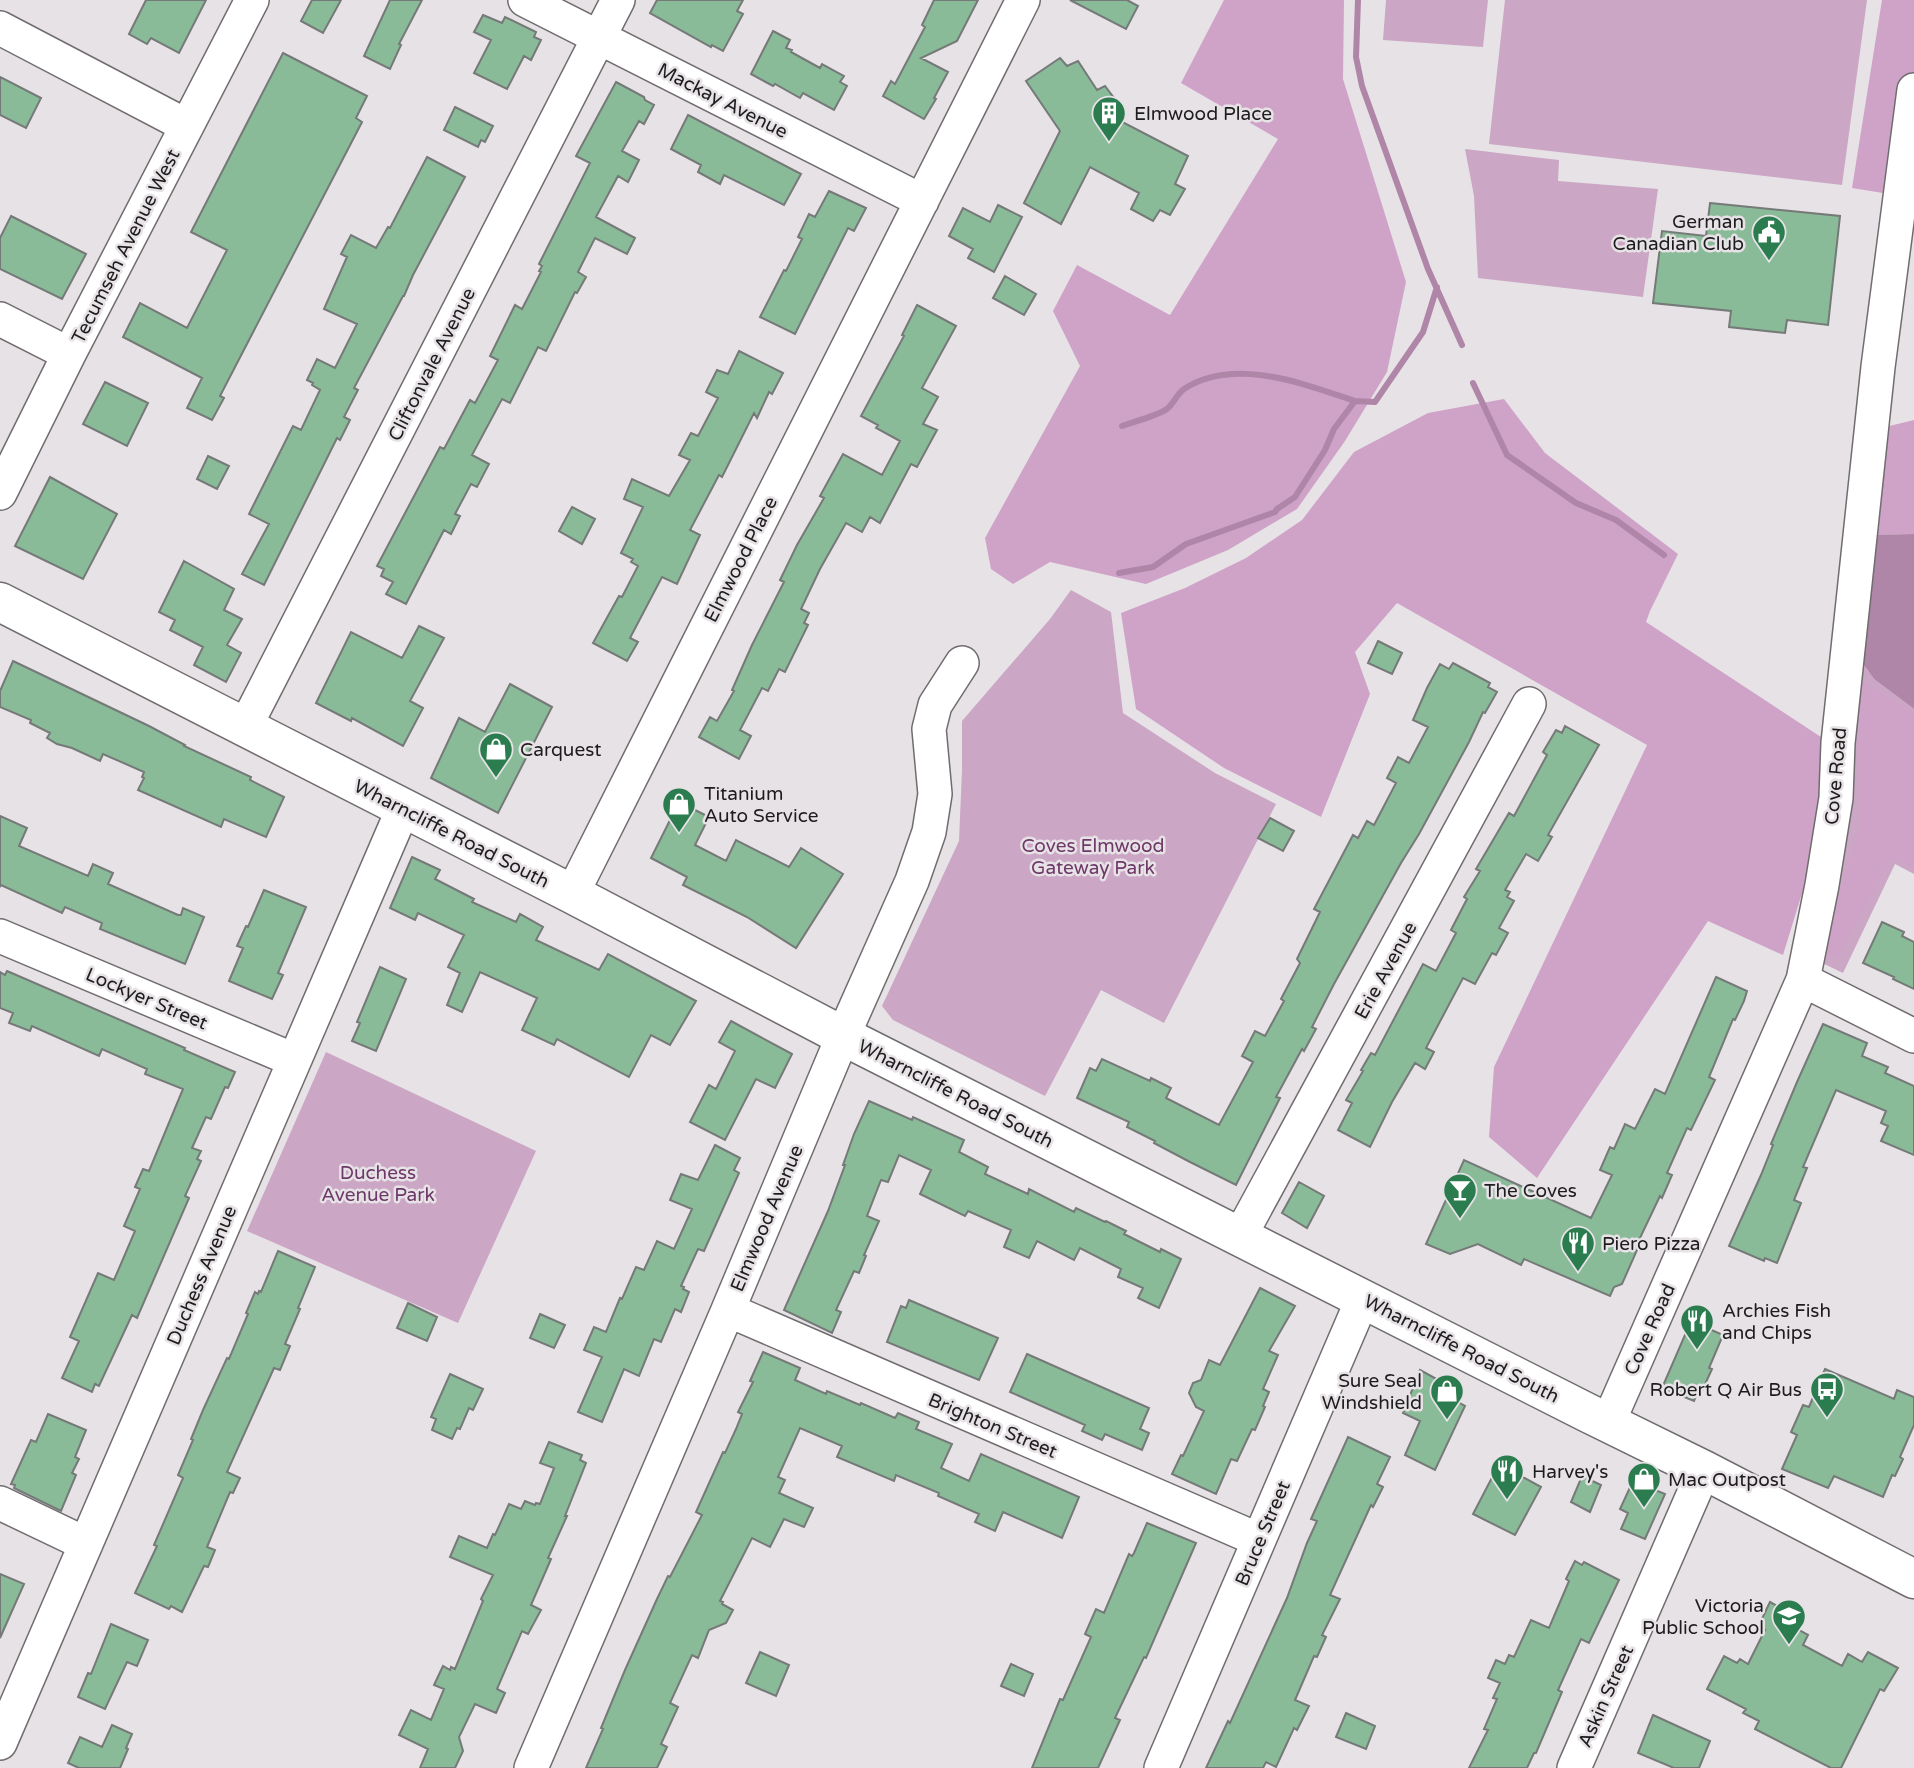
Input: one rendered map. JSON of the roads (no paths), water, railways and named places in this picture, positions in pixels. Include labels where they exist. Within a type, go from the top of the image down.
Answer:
[{"type":"main road","name":"Wharncliffe Road South","points":[[0,602],[572,894],[843,1036],[1704,1469],[1914,1578]]},
{"type":"street","name":"Tecumseh Avenue West","points":[[0,493],[252,0]]},
{"type":"street","name":"Mackay Avenue","points":[[525,0],[922,201]]},
{"type":"street","name":"Cliftonvale Avenue","points":[[245,727],[618,0]]},
{"type":"street","name":"Elmwood Place","points":[[572,894],[1023,0]]},
{"type":"street","points":[[0,28],[187,126]]},
{"type":"street","name":"Cove Road","points":[[1608,1423],[1803,980],[1836,798],[1838,743],[1876,390],[1914,90]]},
{"type":"street","points":[[0,319],[69,354]]},
{"type":"street","name":"Elmwood Avenue","points":[[531,1768],[843,1036],[912,881],[929,832],[935,794],[929,729],[934,705],[962,663]]},
{"type":"street","name":"Erie Avenue","points":[[1240,1236],[1529,704]]},
{"type":"street","name":"Duchess Avenue","points":[[0,1743],[403,809]]},
{"type":"street","name":"Lockyer Street","points":[[0,936],[294,1060]]},
{"type":"street","points":[[1803,980],[1914,1036]]},
{"type":"street","name":"Bruce Street","points":[[1161,1768],[1363,1298]]},
{"type":"street","name":"Brighton Street","points":[[728,1310],[1259,1540]]},
{"type":"street","name":"Askin Street","points":[[1574,1768],[1704,1469]]},
{"type":"street","points":[[0,1503],[86,1544]]},
{"type":"waterway","points":[[1358,0],[1356,57],[1362,86],[1428,269],[1462,345]]},
{"type":"waterway","points":[[1119,573],[1153,567],[1186,544],[1275,512],[1295,497],[1325,450],[1334,429],[1355,401],[1375,402],[1423,332],[1437,287]]},
{"type":"waterway","points":[[1122,426],[1163,411],[1184,389],[1204,379],[1225,375],[1269,376],[1355,401]]},
{"type":"waterway","points":[[1473,383],[1507,455],[1576,503],[1616,520],[1664,555]]},
{"type":"place","name":"Elmwood Place","points":[[1109,143]]},
{"type":"place","name":"German Canadian Club","points":[[1769,262]]},
{"type":"place","name":"Carquest","points":[[496,779]]},
{"type":"place","name":"Titanium Auto Service","points":[[679,834]]},
{"type":"place","name":"The Coves","points":[[1460,1220]]},
{"type":"place","name":"Piero Pizza","points":[[1578,1273]]},
{"type":"place","name":"Archies Fish and Chips","points":[[1697,1351]]},
{"type":"place","name":"Robert Q Air Bus","points":[[1827,1419]]},
{"type":"place","name":"Sure Seal Windshield","points":[[1447,1421]]},
{"type":"place","name":"Harvey's","points":[[1507,1501]]},
{"type":"place","name":"Mac Outpost","points":[[1644,1509]]},
{"type":"place","name":"Victoria Public School","points":[[1789,1646]]},
{"type":"park label","name":"Coves Elmwood Gateway Park","points":[[1093,856]]},
{"type":"park label","name":"Duchess Avenue Park","points":[[378,1183]]}]
